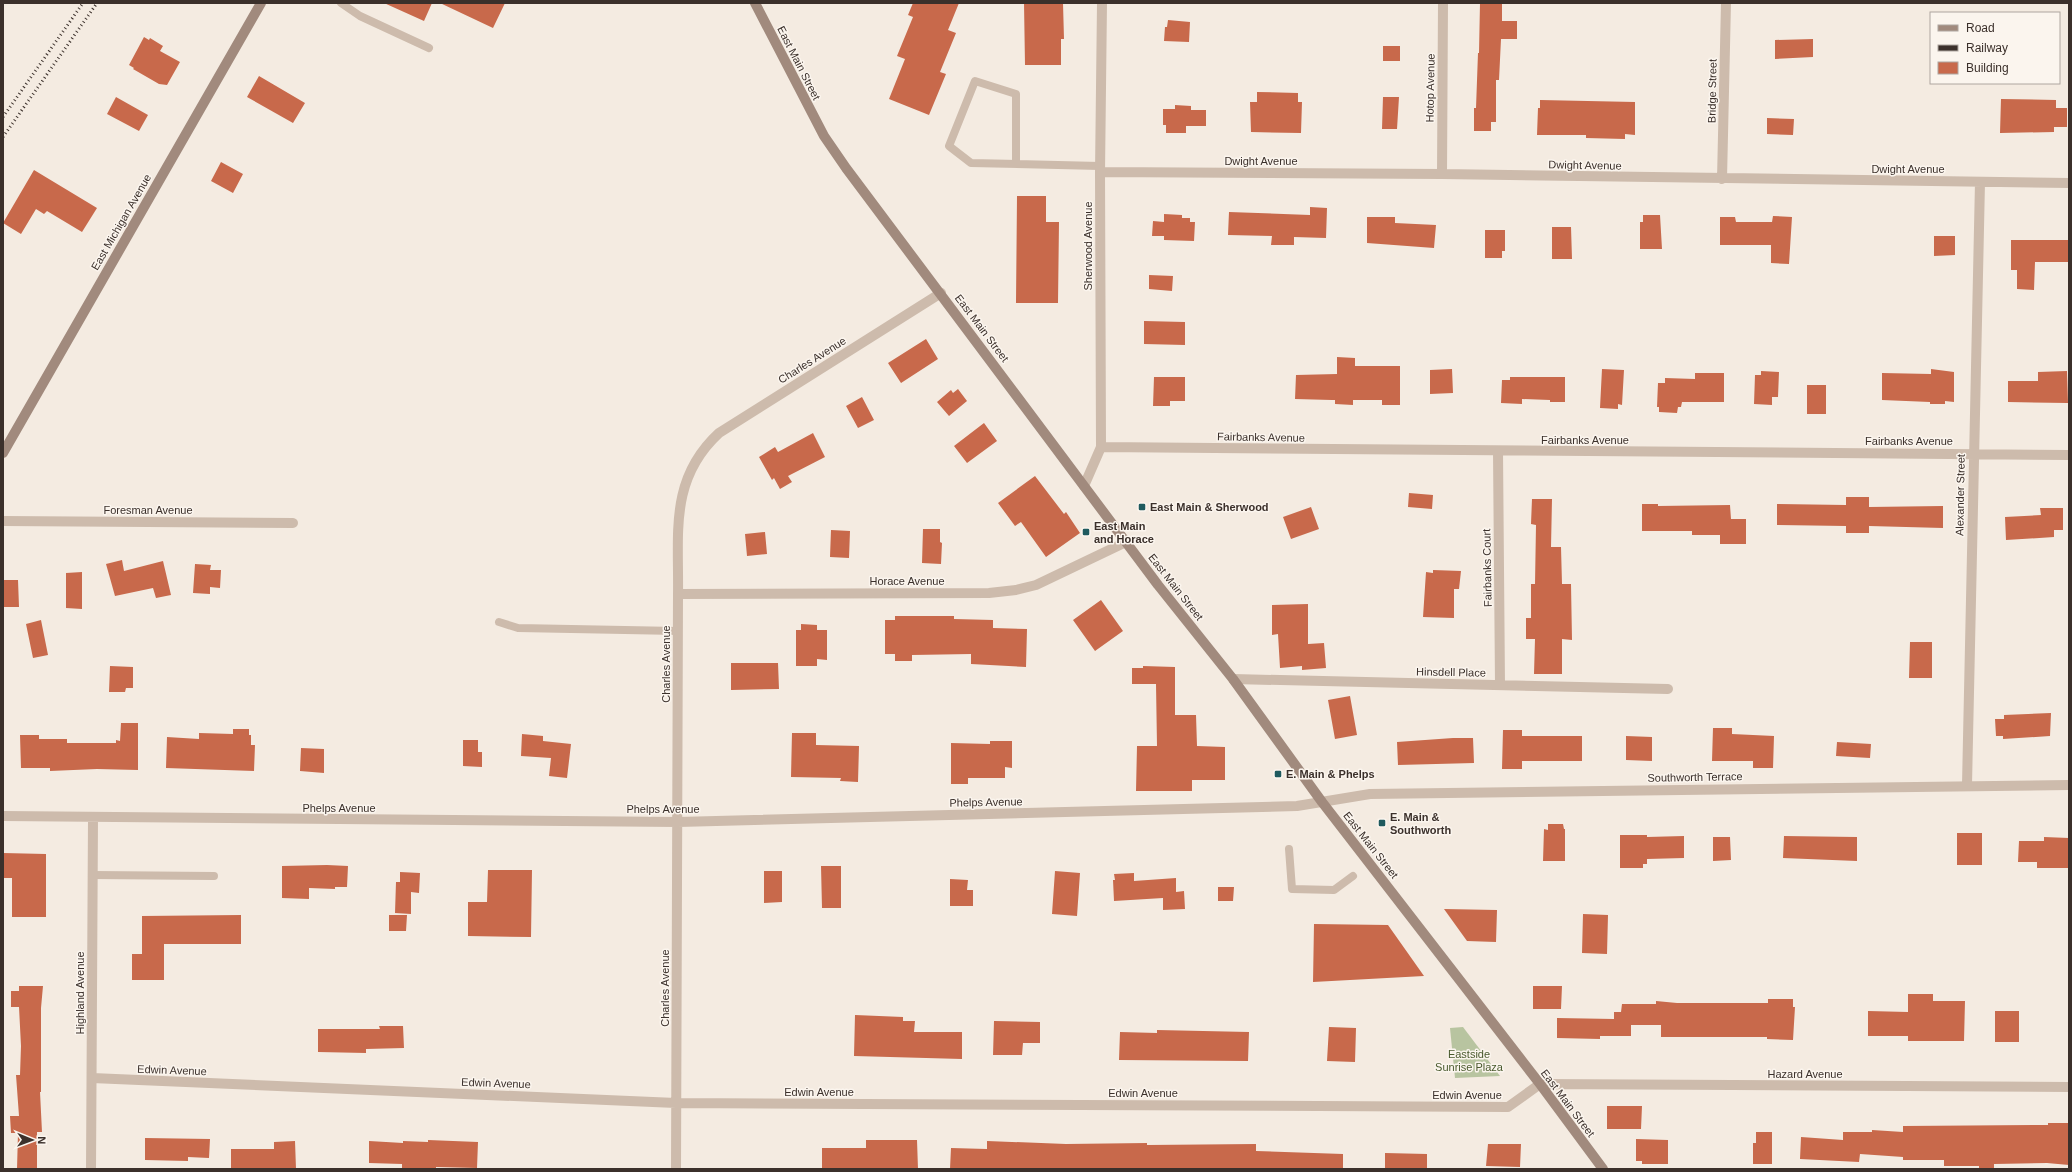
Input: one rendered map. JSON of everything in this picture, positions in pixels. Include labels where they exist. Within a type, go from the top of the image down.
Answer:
[{"type":"street","name":"East Michigan Avenue","points":[[3,453],[260,3]]},
{"type":"street","name":"East Main Street","points":[[755,3],[824,136],[904,248],[941,293],[1126,542],[1233,679],[1322,802],[1540,1084],[1603,1169]]},
{"type":"street","name":"Sherwood Avenue","points":[[1084,486],[1102,447],[1100,169],[1102,3]]},
{"type":"street","name":"Hotop Avenue","points":[[1442,174],[1444,3]]},
{"type":"street","name":"Bridge Street","points":[[1722,179],[1726,3]]},
{"type":"street","name":"Dwight Avenue","points":[[1100,169],[2069,183]]},
{"type":"street","name":"Alexander Street","points":[[1967,785],[1980,182]]},
{"type":"street","name":"Charles Avenue","points":[[676,1169],[678,594],[681,498],[687,478],[705,446],[719,433],[941,293]]},
{"type":"street","name":"Fairbanks Avenue","points":[[1102,447],[2069,455]]},
{"type":"street","name":"Fairbanks Court","points":[[1498,451],[1500,684]]},
{"type":"street","name":"Foresman Avenue","points":[[3,521],[293,523]]},
{"type":"street","name":"Horace Avenue","points":[[678,594],[989,593],[1016,590],[1036,585],[1126,542]]},
{"type":"street","name":"Hinsdell Place","points":[[1233,679],[1668,689]]},
{"type":"street","name":"Southworth Terrace","points":[[1322,802],[1370,794],[1967,785],[2069,785]]},
{"type":"street","name":"Phelps Avenue","points":[[3,816],[678,822],[1297,806],[1322,802]]},
{"type":"street","name":"Highland Avenue","points":[[91,1169],[93,818]]},
{"type":"street","name":"Edwin Avenue","points":[[92,1078],[676,1103],[1508,1107],[1540,1084]]},
{"type":"street","name":"Hazard Avenue","points":[[1540,1084],[2069,1087]]},
{"type":"lane","points":[[341,3],[360,16],[429,48]]},
{"type":"lane","points":[[1016,164],[1016,94],[975,81],[949,146],[971,163],[1100,169]]},
{"type":"lane","points":[[499,622],[518,628],[678,631]]},
{"type":"lane","points":[[1289,849],[1292,889],[1334,890],[1354,876]]},
{"type":"lane","points":[[93,875],[214,876]]},
{"type":"green space","name":"Eastside Sunrise Plaza","points":[[1463,1027],[1500,1076],[1455,1078],[1450,1028]]},
{"type":"building","points":[[384,3],[432,3],[424,21]]},
{"type":"building","points":[[440,3],[505,3],[493,28]]},
{"type":"building","points":[[913,3],[959,3],[948,30],[956,33],[940,72],[946,74],[929,115],[889,99],[905,59],[897,56],[913,17],[908,15]]},
{"type":"building","points":[[1024,3],[1063,3],[1064,39],[1061,39],[1061,65],[1025,65]]},
{"type":"building","points":[[1480,3],[1502,3],[1502,21],[1517,21],[1517,39],[1501,39],[1499,80],[1496,80],[1496,122],[1491,122],[1491,131],[1474,131],[1474,108],[1476,108],[1479,53]]},
{"type":"building","points":[[1168,20],[1190,22],[1189,42],[1164,41],[1165,27],[1167,27]]},
{"type":"building","points":[[144,37],[149,40],[150,38],[163,46],[160,51],[180,62],[167,85],[159,84],[133,69],[134,68],[129,65]]},
{"type":"building","points":[[1813,39],[1813,57],[1775,59],[1775,40]]},
{"type":"building","points":[[1383,46],[1400,46],[1400,61],[1383,61]]},
{"type":"building","points":[[259,76],[305,103],[293,123],[247,97]]},
{"type":"building","points":[[1257,92],[1298,93],[1298,102],[1302,102],[1301,133],[1251,132],[1250,102],[1257,102]]},
{"type":"building","points":[[116,97],[148,115],[139,131],[107,114]]},
{"type":"building","points":[[1383,97],[1399,97],[1397,129],[1382,129]]},
{"type":"building","points":[[2001,99],[2056,100],[2056,108],[2067,108],[2067,127],[2054,127],[2054,132],[2000,133]]},
{"type":"building","points":[[1540,100],[1635,102],[1635,135],[1625,134],[1625,139],[1586,138],[1586,135],[1537,135],[1538,108],[1540,108]]},
{"type":"building","points":[[1175,105],[1191,106],[1191,110],[1206,110],[1206,126],[1186,126],[1186,133],[1166,133],[1166,125],[1163,125],[1163,109],[1175,109]]},
{"type":"building","points":[[1767,118],[1794,119],[1793,135],[1767,134]]},
{"type":"building","points":[[221,162],[243,174],[233,193],[211,181]]},
{"type":"building","points":[[34,170],[97,208],[82,232],[47,211],[44,214],[36,209],[21,234],[3,223]]},
{"type":"building","points":[[1017,196],[1046,196],[1046,222],[1059,222],[1058,303],[1016,303]]},
{"type":"building","points":[[1310,207],[1327,208],[1326,238],[1294,237],[1294,245],[1271,245],[1272,236],[1228,235],[1229,212],[1310,215]]},
{"type":"building","points":[[1164,214],[1182,215],[1182,218],[1190,218],[1190,222],[1195,222],[1194,241],[1164,240],[1164,236],[1152,236],[1153,221],[1164,222]]},
{"type":"building","points":[[1643,215],[1660,215],[1662,249],[1640,249],[1640,222],[1643,222]]},
{"type":"building","points":[[1773,216],[1792,217],[1789,264],[1771,263],[1771,245],[1720,245],[1720,217],[1735,217],[1736,222],[1772,222]]},
{"type":"building","points":[[1367,217],[1395,217],[1395,223],[1436,225],[1434,248],[1367,243]]},
{"type":"building","points":[[1552,227],[1571,227],[1572,259],[1552,259]]},
{"type":"building","points":[[1485,230],[1505,230],[1505,251],[1502,251],[1502,258],[1485,258]]},
{"type":"building","points":[[1934,236],[1955,236],[1955,255],[1934,256]]},
{"type":"building","points":[[2011,240],[2069,240],[2069,262],[2035,262],[2034,290],[2017,289],[2017,270],[2011,270]]},
{"type":"building","points":[[1149,275],[1173,276],[1172,291],[1149,289]]},
{"type":"building","points":[[1144,321],[1185,322],[1185,345],[1144,344]]},
{"type":"building","points":[[926,339],[938,359],[901,383],[888,363]]},
{"type":"building","points":[[1337,357],[1355,358],[1355,366],[1400,366],[1400,405],[1382,405],[1382,400],[1353,400],[1353,405],[1335,404],[1335,400],[1295,399],[1296,375],[1337,374]]},
{"type":"building","points":[[1452,369],[1453,393],[1430,394],[1430,370]]},
{"type":"building","points":[[1602,369],[1624,370],[1622,405],[1618,404],[1618,409],[1600,408]]},
{"type":"building","points":[[1931,369],[1954,372],[1954,402],[1945,401],[1945,404],[1930,404],[1930,402],[1882,400],[1882,373],[1931,374]]},
{"type":"building","points":[[1761,371],[1779,372],[1778,397],[1772,397],[1772,405],[1754,404],[1755,375],[1761,375]]},
{"type":"building","points":[[2067,371],[2068,403],[2008,402],[2008,381],[2038,381],[2038,372]]},
{"type":"building","points":[[1695,373],[1724,373],[1724,402],[1682,402],[1681,407],[1678,407],[1677,413],[1659,412],[1659,407],[1657,407],[1658,383],[1665,383],[1665,378],[1695,379]]},
{"type":"building","points":[[1154,377],[1185,377],[1185,401],[1170,401],[1170,406],[1153,406]]},
{"type":"building","points":[[1510,377],[1565,377],[1565,402],[1522,399],[1522,404],[1501,403],[1502,380],[1510,380]]},
{"type":"building","points":[[1807,385],[1826,385],[1826,414],[1807,414]]},
{"type":"building","points":[[958,389],[967,401],[949,416],[937,402],[951,390],[953,393]]},
{"type":"building","points":[[862,397],[874,420],[858,428],[846,406]]},
{"type":"building","points":[[984,423],[997,441],[967,463],[954,446]]},
{"type":"building","points":[[813,433],[825,457],[788,476],[792,482],[780,489],[774,478],[772,480],[759,457],[775,447],[778,452]]},
{"type":"building","points":[[1035,476],[1064,514],[1066,512],[1080,533],[1046,557],[1021,522],[1015,526],[998,503]]},
{"type":"building","points":[[1409,493],[1433,495],[1432,509],[1408,507]]},
{"type":"building","points":[[1846,497],[1869,497],[1869,507],[1943,506],[1943,528],[1869,526],[1869,533],[1846,533],[1846,526],[1777,525],[1777,504],[1846,505]]},
{"type":"building","points":[[1532,499],[1552,499],[1551,547],[1561,547],[1562,584],[1571,584],[1572,640],[1562,639],[1562,674],[1534,674],[1535,639],[1526,639],[1526,618],[1531,618],[1531,584],[1535,584],[1536,525],[1531,524]]},
{"type":"building","points":[[1642,504],[1658,504],[1658,506],[1730,505],[1731,519],[1746,519],[1746,544],[1720,544],[1720,535],[1692,535],[1692,531],[1642,531]]},
{"type":"building","points":[[1311,507],[1319,529],[1291,539],[1283,517]]},
{"type":"building","points":[[2040,508],[2063,508],[2063,530],[2054,530],[2054,537],[2006,540],[2005,517],[2041,515]]},
{"type":"building","points":[[923,529],[940,529],[940,542],[942,543],[941,564],[922,563]]},
{"type":"building","points":[[831,530],[850,531],[849,558],[830,557]]},
{"type":"building","points":[[765,532],[767,554],[747,556],[745,534]]},
{"type":"building","points":[[122,560],[124,571],[163,561],[171,595],[156,598],[153,588],[115,596],[106,564]]},
{"type":"building","points":[[195,564],[211,565],[210,570],[221,570],[220,588],[210,587],[210,594],[193,593]]},
{"type":"building","points":[[1433,570],[1461,571],[1459,589],[1454,589],[1454,618],[1423,617],[1426,572],[1433,573]]},
{"type":"building","points":[[82,572],[82,609],[66,608],[66,573]]},
{"type":"building","points":[[3,580],[18,580],[19,607],[3,607]]},
{"type":"building","points":[[1101,600],[1123,631],[1095,651],[1073,620]]},
{"type":"building","points":[[1308,604],[1308,644],[1324,643],[1326,668],[1302,670],[1302,666],[1280,668],[1278,634],[1272,635],[1272,605]]},
{"type":"building","points":[[895,616],[954,616],[954,619],[993,620],[993,628],[1027,629],[1026,667],[971,664],[971,654],[912,655],[912,661],[895,661],[895,654],[885,654],[885,620],[895,620]]},
{"type":"building","points":[[41,620],[48,655],[33,658],[26,624]]},
{"type":"building","points":[[801,624],[817,625],[817,630],[827,630],[827,660],[817,659],[817,666],[796,666],[796,630],[801,630]]},
{"type":"building","points":[[1910,642],[1932,642],[1932,678],[1909,678]]},
{"type":"building","points":[[731,663],[778,663],[779,689],[731,690]]},
{"type":"building","points":[[110,666],[133,667],[133,688],[126,688],[125,692],[109,692]]},
{"type":"building","points":[[1143,666],[1175,667],[1175,715],[1196,715],[1197,746],[1225,747],[1225,780],[1192,780],[1192,791],[1136,791],[1137,746],[1157,746],[1156,684],[1132,684],[1132,668],[1143,668]]},
{"type":"building","points":[[1350,696],[1357,735],[1335,739],[1328,700]]},
{"type":"building","points":[[2051,713],[2050,736],[2003,739],[2003,736],[1996,736],[1995,719],[2004,719],[2004,715]]},
{"type":"building","points":[[121,723],[138,723],[138,770],[97,769],[50,771],[50,768],[21,768],[20,735],[39,735],[39,739],[67,739],[67,743],[116,743],[116,740],[120,741]]},
{"type":"building","points":[[1713,728],[1732,728],[1732,734],[1774,736],[1773,768],[1753,768],[1753,761],[1712,761]]},
{"type":"building","points":[[233,729],[249,729],[249,735],[251,735],[251,745],[255,745],[254,771],[166,768],[167,737],[199,739],[199,733],[233,734]]},
{"type":"building","points":[[1503,730],[1522,730],[1522,736],[1582,736],[1582,761],[1522,761],[1522,769],[1502,769]]},
{"type":"building","points":[[792,733],[816,733],[816,745],[859,746],[858,782],[840,781],[841,778],[791,777]]},
{"type":"building","points":[[522,734],[543,736],[543,741],[571,744],[567,778],[549,776],[551,758],[521,756]]},
{"type":"building","points":[[1626,736],[1652,737],[1652,761],[1626,760]]},
{"type":"building","points":[[1473,738],[1474,763],[1398,765],[1397,742]]},
{"type":"building","points":[[463,740],[478,740],[478,752],[482,752],[482,767],[463,766]]},
{"type":"building","points":[[990,741],[1012,741],[1012,768],[1005,767],[1005,778],[968,778],[968,784],[951,784],[951,743],[990,744]]},
{"type":"building","points":[[1837,742],[1871,744],[1870,758],[1836,756]]},
{"type":"building","points":[[301,748],[324,749],[324,773],[300,771]]},
{"type":"building","points":[[1548,824],[1563,824],[1565,829],[1565,861],[1543,861],[1544,829],[1548,830]]},
{"type":"building","points":[[1957,833],[1982,833],[1982,865],[1957,865]]},
{"type":"building","points":[[1620,835],[1647,835],[1647,837],[1684,836],[1684,858],[1647,859],[1647,864],[1643,864],[1643,868],[1620,868]]},
{"type":"building","points":[[1784,836],[1857,837],[1857,861],[1783,858]]},
{"type":"building","points":[[1713,837],[1730,837],[1731,860],[1713,861]]},
{"type":"building","points":[[2044,837],[2069,838],[2069,868],[2037,868],[2037,862],[2018,862],[2019,841],[2044,841]]},
{"type":"building","points":[[3,853],[46,854],[46,917],[12,917],[12,878],[3,878]]},
{"type":"building","points":[[282,866],[348,866],[347,887],[335,887],[335,889],[309,888],[309,899],[282,898]]},
{"type":"building","points":[[821,866],[841,866],[841,908],[822,908]]},
{"type":"building","points":[[488,870],[532,870],[531,937],[468,936],[468,902],[487,902]]},
{"type":"building","points":[[764,871],[782,871],[782,902],[764,903]]},
{"type":"building","points":[[1055,871],[1080,873],[1077,916],[1052,914]]},
{"type":"building","points":[[400,872],[420,873],[419,893],[411,892],[411,914],[395,913],[396,882],[400,882]]},
{"type":"building","points":[[1134,873],[1134,881],[1176,878],[1176,892],[1184,891],[1185,909],[1163,910],[1163,898],[1114,901],[1114,874]]},
{"type":"building","points":[[950,879],[968,880],[967,890],[973,890],[973,906],[950,906]]},
{"type":"building","points":[[1218,887],[1234,887],[1233,901],[1218,901]]},
{"type":"building","points":[[1444,909],[1497,910],[1496,942],[1467,941]]},
{"type":"building","points":[[1583,914],[1608,915],[1607,954],[1582,953]]},
{"type":"building","points":[[241,915],[241,944],[164,944],[164,980],[132,980],[132,954],[142,954],[142,916]]},
{"type":"building","points":[[389,915],[407,915],[406,931],[389,931]]},
{"type":"building","points":[[1314,924],[1388,925],[1424,976],[1313,982]]},
{"type":"building","points":[[19,986],[43,986],[41,1008],[40,1092],[42,1132],[37,1132],[37,1169],[17,1169],[18,1133],[11,1133],[10,1116],[19,1116],[16,1075],[20,1075],[21,1046],[19,1007],[11,1007],[11,991],[19,991]]},
{"type":"building","points":[[1533,986],[1562,986],[1561,1009],[1533,1009]]},
{"type":"building","points":[[1908,994],[1933,994],[1933,1001],[1965,1001],[1964,1041],[1908,1041],[1908,1036],[1868,1036],[1868,1011],[1908,1012]]},
{"type":"building","points":[[1768,999],[1793,999],[1793,1007],[1795,1007],[1793,1040],[1767,1039],[1767,1037],[1661,1037],[1661,1025],[1631,1025],[1631,1036],[1600,1036],[1600,1039],[1557,1038],[1557,1018],[1614,1019],[1614,1012],[1621,1012],[1622,1004],[1656,1004],[1656,1001],[1677,1003],[1768,1003]]},
{"type":"building","points":[[1995,1011],[2019,1011],[2019,1042],[1995,1042]]},
{"type":"building","points":[[855,1015],[903,1017],[903,1021],[915,1021],[914,1032],[962,1032],[962,1059],[854,1056]]},
{"type":"building","points":[[994,1021],[1040,1022],[1040,1043],[1023,1043],[1022,1055],[993,1055]]},
{"type":"building","points":[[379,1026],[403,1026],[404,1048],[366,1049],[366,1053],[318,1052],[318,1029],[380,1029]]},
{"type":"building","points":[[1329,1027],[1356,1028],[1355,1062],[1327,1061]]},
{"type":"building","points":[[1157,1030],[1249,1032],[1248,1061],[1119,1060],[1120,1032],[1157,1033]]},
{"type":"building","points":[[1607,1106],[1642,1106],[1641,1129],[1607,1129]]},
{"type":"building","points":[[2048,1123],[2069,1123],[2069,1165],[2047,1163],[1994,1164],[1994,1169],[1979,1169],[1979,1166],[1944,1166],[1944,1160],[1903,1160],[1903,1157],[1860,1154],[1859,1162],[1800,1159],[1801,1137],[1843,1140],[1843,1132],[1872,1132],[1872,1130],[1903,1132],[1903,1126],[2048,1125]]},
{"type":"building","points":[[1756,1132],[1772,1132],[1772,1164],[1753,1164],[1753,1143],[1756,1143]]},
{"type":"building","points":[[145,1138],[210,1139],[209,1158],[188,1157],[188,1161],[145,1160]]},
{"type":"building","points":[[1636,1139],[1668,1140],[1668,1164],[1642,1164],[1642,1161],[1636,1161]]},
{"type":"building","points":[[428,1140],[478,1142],[477,1168],[436,1167],[436,1169],[402,1169],[402,1164],[369,1163],[369,1141],[403,1143],[403,1141],[428,1142]]},
{"type":"building","points":[[866,1140],[917,1140],[918,1169],[822,1169],[822,1148],[866,1148]]},
{"type":"building","points":[[295,1141],[296,1169],[231,1169],[231,1149],[274,1149],[274,1142]]},
{"type":"building","points":[[987,1141],[1066,1144],[1147,1143],[1147,1145],[1256,1144],[1256,1151],[1343,1154],[1343,1169],[950,1169],[951,1148],[987,1149]]},
{"type":"building","points":[[1488,1144],[1521,1144],[1520,1167],[1486,1166]]},
{"type":"building","points":[[1385,1153],[1427,1154],[1427,1169],[1385,1169]]},
{"type":"railway","points":[[3,117],[83,3]]},
{"type":"railway","points":[[3,137],[97,3]]},
{"type":"place","name":"East Main & Sherwood","points":[[1142,507]]},
{"type":"place","name":"East Main and Horace","points":[[1086,532]]},
{"type":"place","name":"E. Main & Phelps","points":[[1278,774]]},
{"type":"place","name":"E. Main & Southworth","points":[[1382,823]]}]
